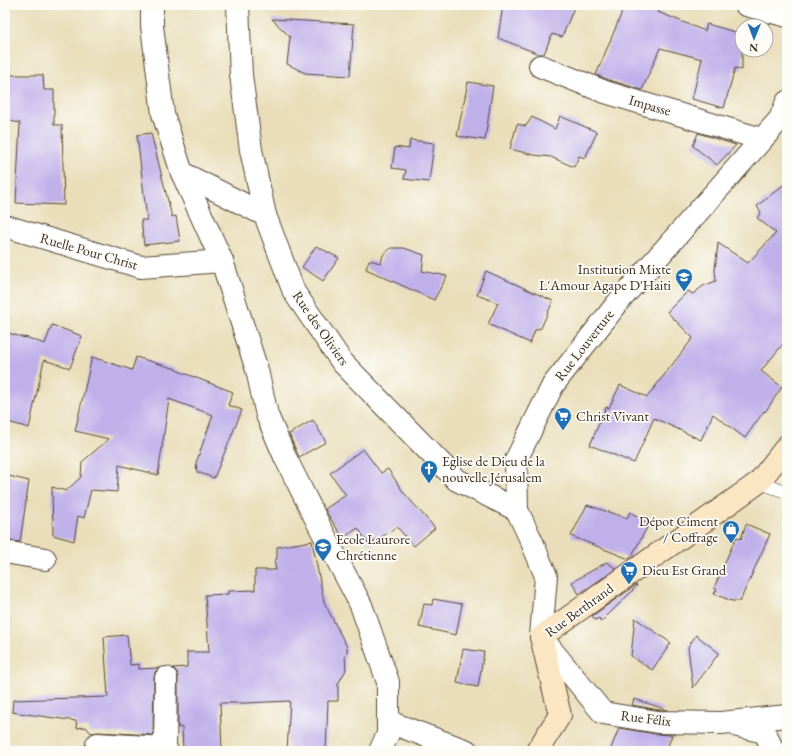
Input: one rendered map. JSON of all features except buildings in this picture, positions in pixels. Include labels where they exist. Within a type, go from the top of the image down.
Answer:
[{"type":"street","points":[[152,5],[152,26],[163,114],[182,173],[222,261],[257,370],[267,415],[285,457],[360,605],[388,682],[388,734],[380,751]]},
{"type":"street","name":"Rue des Oliviers","points":[[238,5],[241,75],[251,150],[265,215],[294,292],[342,362],[457,480],[517,510]]},
{"type":"street","points":[[746,5],[787,16]]},
{"type":"street","name":"Impasse","points":[[540,66],[605,92],[762,139]]},
{"type":"street","name":"Rue Louverture","points":[[541,637],[546,576],[517,510],[516,460],[553,385],[620,300],[780,119],[787,102]]},
{"type":"street","points":[[182,173],[265,215]]},
{"type":"street","name":"Ruelle Pour Christ","points":[[5,226],[141,267],[222,261]]},
{"type":"street","name":"Rue Berthrand","points":[[537,751],[560,715],[541,637],[758,482],[787,446]]},
{"type":"street","points":[[5,552],[45,559]]},
{"type":"street","name":"Rue Félix","points":[[541,637],[603,713],[658,722],[721,723],[787,716]]},
{"type":"street","points":[[97,744],[166,749],[166,678]]},
{"type":"street","points":[[389,722],[467,751]]},
{"type":"street","points":[[721,723],[765,732],[773,751]]},
{"type":"lane","points":[[758,482],[787,492]]},
{"type":"shaded area","points":[[5,744],[39,751],[5,751]]},
{"type":"place","name":"Institution Mixte L'Amour Agape D'Haiti","points":[[684,292]]},
{"type":"place","name":"Christ Vivant","points":[[563,431]]},
{"type":"place","name":"Eglise de Dieu de la nouvelle Jérusalem","points":[[429,484]]},
{"type":"place","name":"Dépot Ciment / Coffrage","points":[[731,544]]},
{"type":"place","name":"Ecole Laurore Chrétienne","points":[[323,562]]},
{"type":"place","name":"Dieu Est Grand","points":[[629,585]]}]
